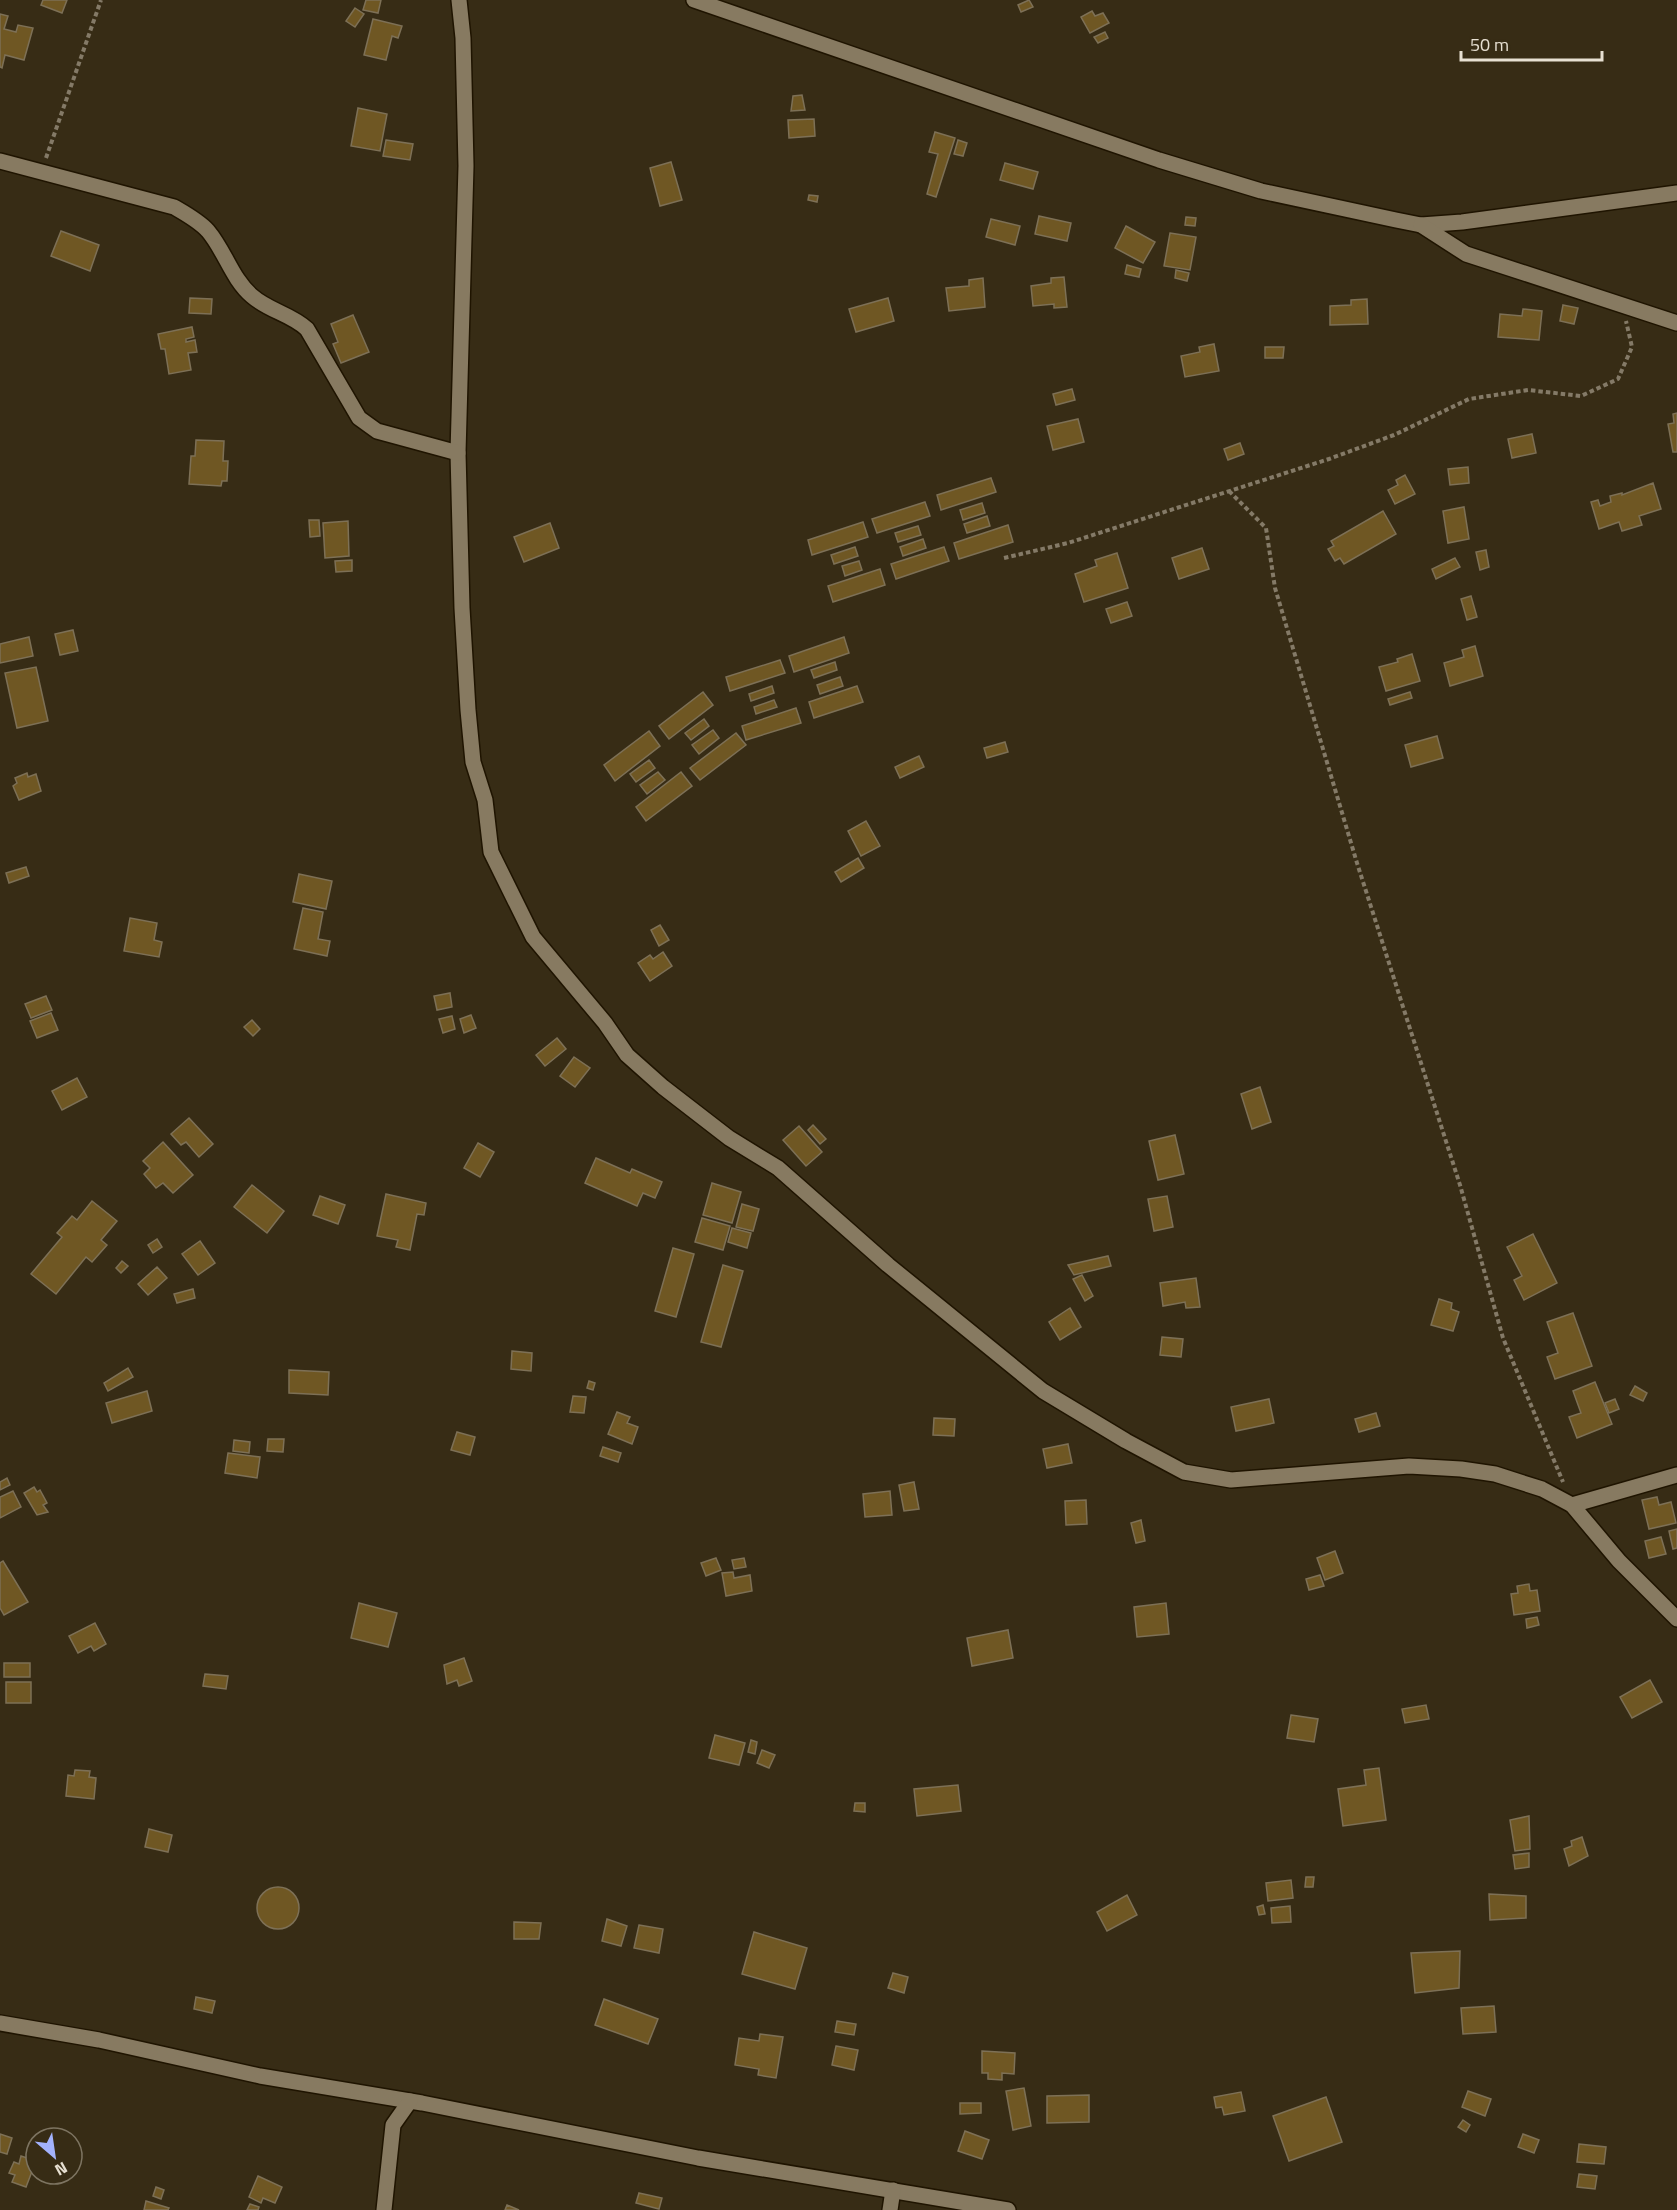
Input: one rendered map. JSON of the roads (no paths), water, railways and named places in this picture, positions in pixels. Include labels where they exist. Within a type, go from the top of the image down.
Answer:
[{"type":"street","points":[[459,0],[463,38],[466,166],[458,453],[462,608],[468,710],[473,762],[485,800],[491,852],[532,937],[605,1023],[627,1054],[729,1138],[778,1168],[888,1265],[1043,1391],[1126,1441],[1184,1472],[1231,1480],[1409,1466],[1461,1468],[1495,1474],[1542,1489],[1572,1505],[1619,1561],[1677,1619]]},
{"type":"street","points":[[694,0],[1159,160],[1261,191],[1420,225],[1462,222],[1677,193]]},
{"type":"street","points":[[0,161],[174,207],[190,217],[208,231],[244,289],[254,298],[296,319],[307,329],[359,418],[377,431],[458,453]]},
{"type":"street","points":[[1420,225],[1466,254],[1677,323]]},
{"type":"street","points":[[1572,1505],[1677,1475]]},
{"type":"street","points":[[0,2023],[99,2040],[260,2076],[410,2101],[698,2158],[1008,2210]]},
{"type":"street","points":[[384,2210],[393,2125],[410,2101]]},
{"type":"street","points":[[890,2210],[893,2190]]}]
